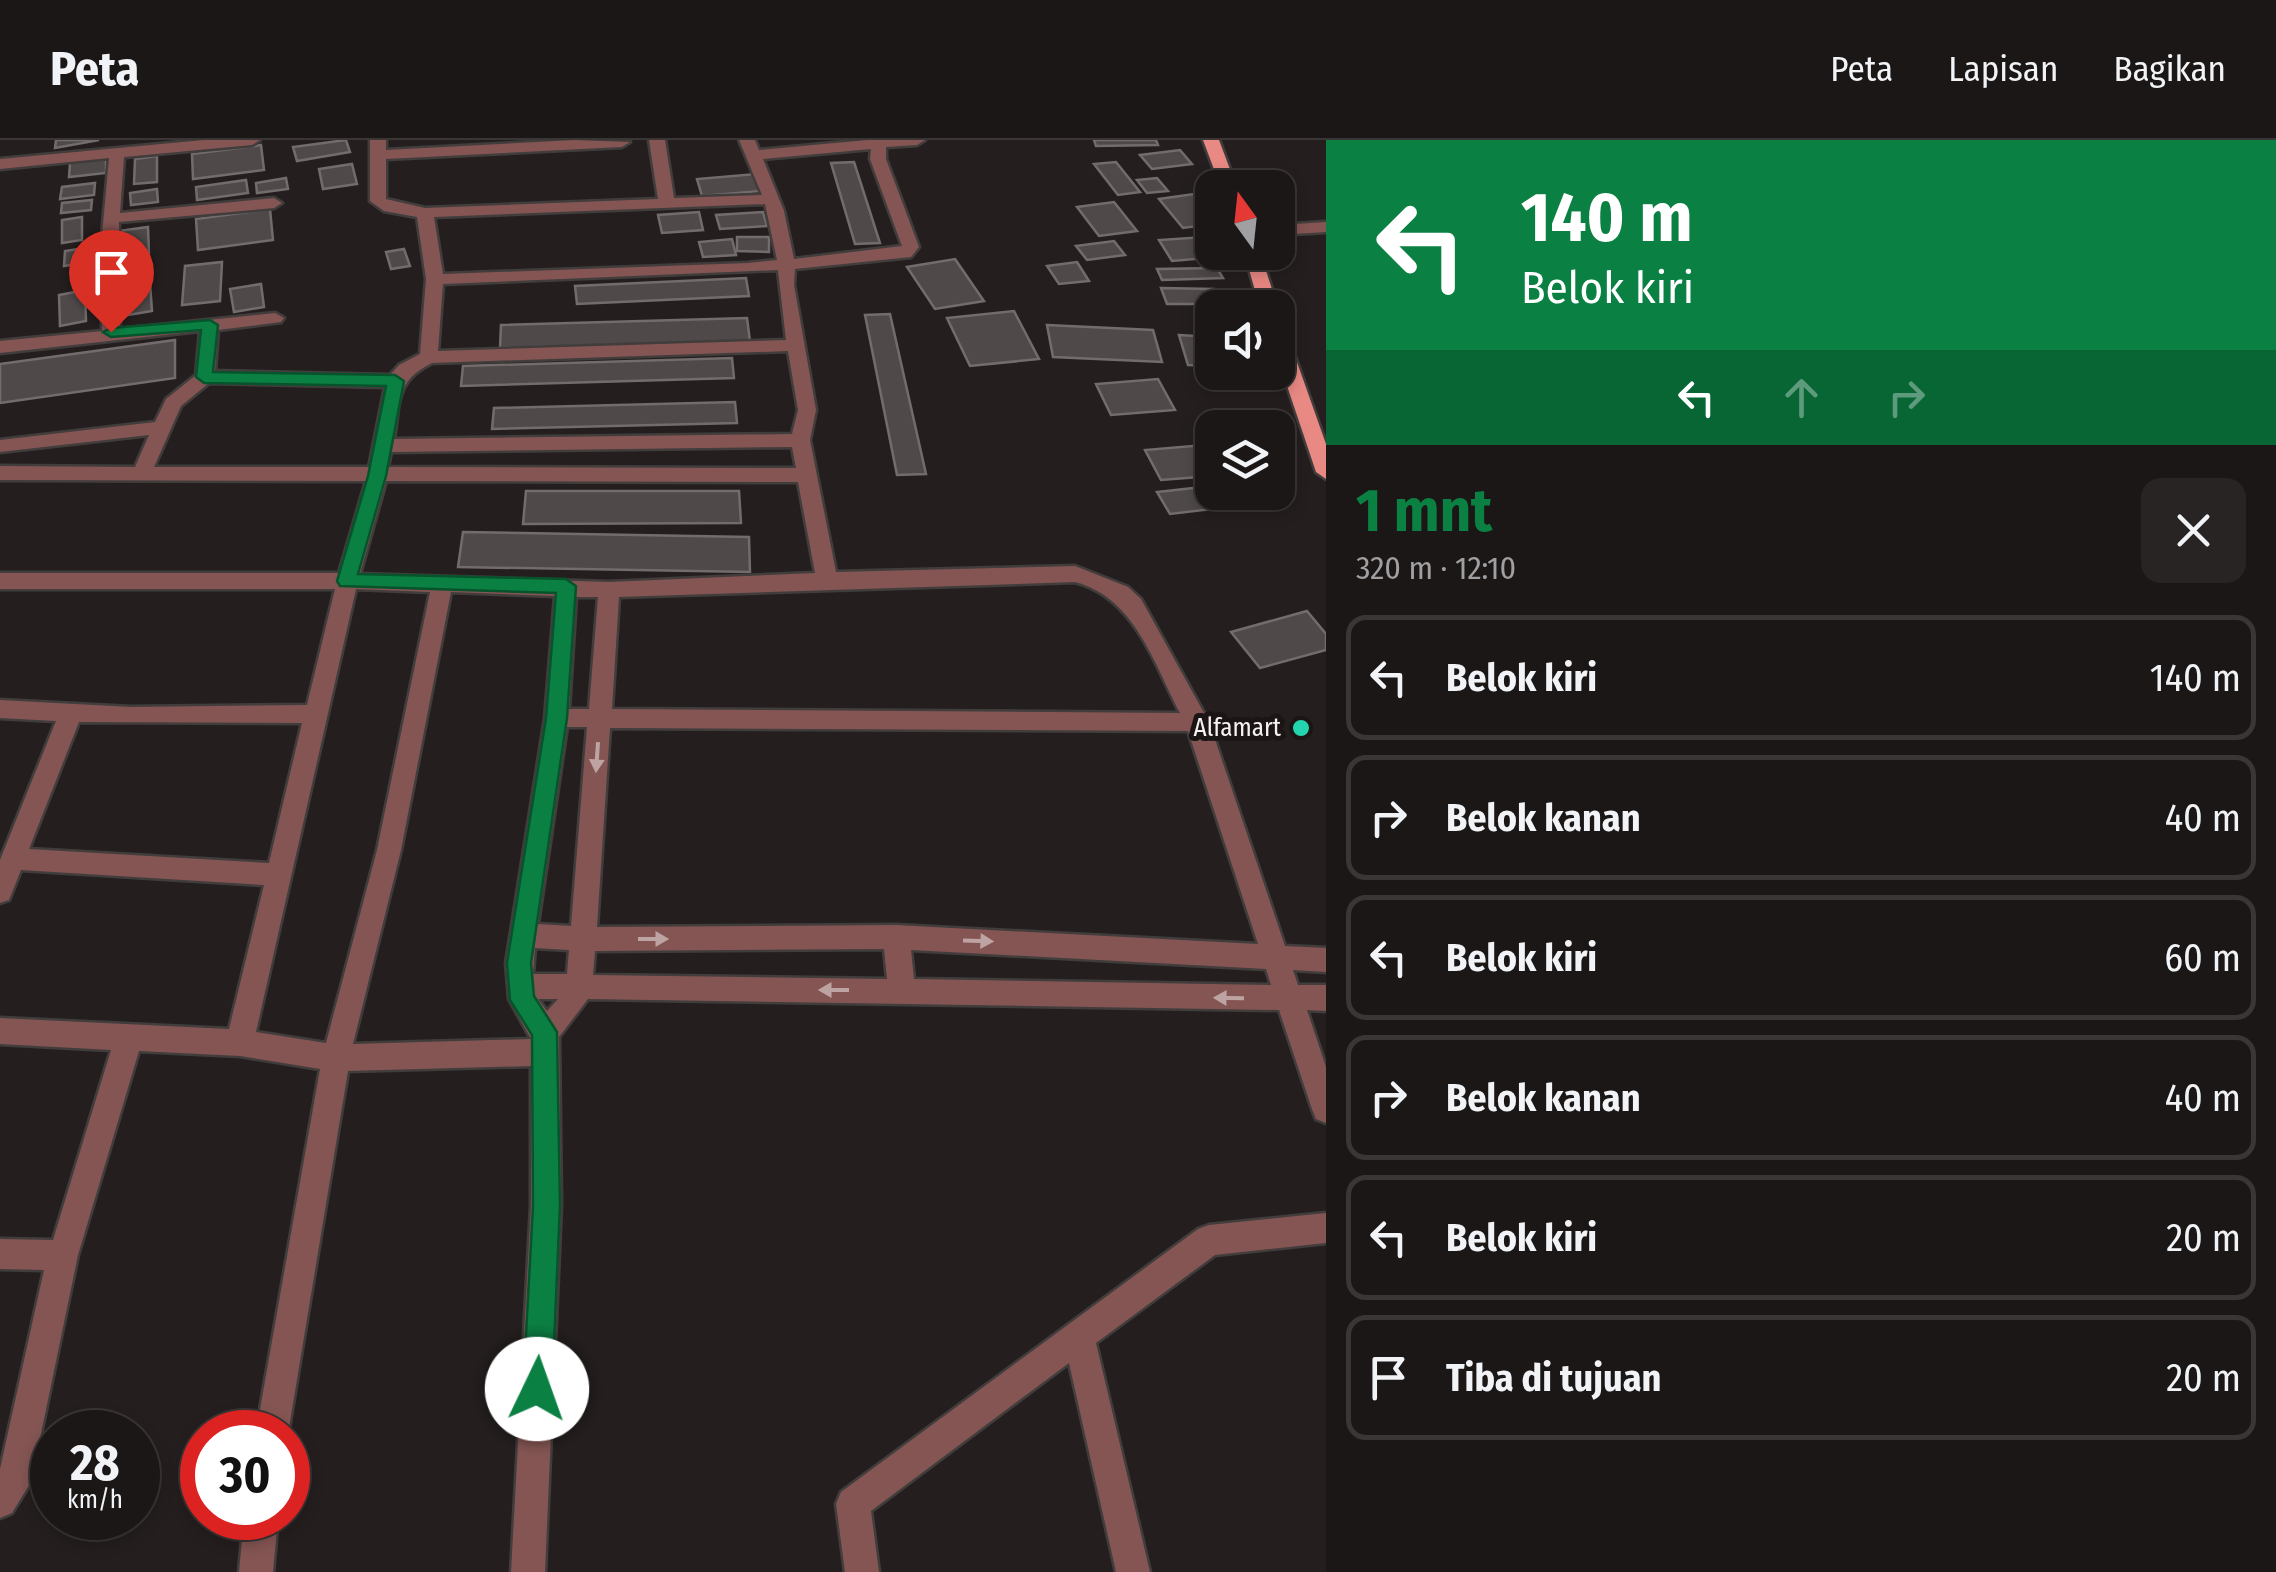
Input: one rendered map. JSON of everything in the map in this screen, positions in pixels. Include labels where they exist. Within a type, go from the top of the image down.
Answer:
[{"type":"main road","points":[[1211,140],[1222,170]]},
{"type":"main road","points":[[1295,383],[1326,472]]},
{"type":"street","points":[[1,166],[252,140]]},
{"type":"street","points":[[657,140],[667,202]]},
{"type":"street","points":[[826,580],[800,440],[806,410],[785,284],[788,264],[750,147],[917,140]]},
{"type":"street","points":[[622,142],[378,147],[378,201],[390,208],[425,213],[770,199]]},
{"type":"street","points":[[435,279],[788,264],[897,255],[911,247],[878,159],[879,142]]},
{"type":"street","points":[[111,332],[110,235],[117,152]]},
{"type":"street","points":[[114,218],[274,203]]},
{"type":"street","points":[[425,213],[435,279],[430,356]]},
{"type":"street","points":[[1295,229],[1326,227]]},
{"type":"street","points":[[0,347],[111,332],[275,318]]},
{"type":"street","points":[[204,377],[210,325]]},
{"type":"street","points":[[240,1043],[346,581],[377,476],[395,381],[405,369],[430,356],[795,345]]},
{"type":"street","points":[[142,472],[158,428],[173,403],[204,377],[395,381]]},
{"type":"street","points":[[0,446],[158,428]]},
{"type":"street","points":[[381,446],[800,440]]},
{"type":"street","points":[[0,472],[805,475]]},
{"type":"street","points":[[0,581],[346,581],[609,590],[1075,574],[1102,581],[1120,590],[1133,605],[1197,722],[1326,1109]]},
{"type":"street","points":[[275,1410],[336,1058],[389,850],[442,586]]},
{"type":"street","points":[[528,1572],[546,1206],[544,1042],[518,986],[521,935],[557,718],[566,586]]},
{"type":"street","points":[[544,1042],[580,989],[609,590]]},
{"type":"street","points":[[0,709],[70,715],[317,714]]},
{"type":"street","points":[[0,892],[70,715]]},
{"type":"street","points":[[557,718],[1197,722]]},
{"type":"street","points":[[14,859],[279,876]]},
{"type":"street","points":[[521,935],[583,939],[896,938],[1326,960]]},
{"type":"street","points":[[896,938],[902,990]]},
{"type":"street","points":[[1124,947],[1132,992]]},
{"type":"street","points":[[518,986],[1132,992],[1290,1000],[1326,998]]},
{"type":"street","points":[[0,1031],[240,1043],[336,1058],[544,1042]]},
{"type":"street","points":[[0,1501],[14,1482],[64,1255],[129,1037]]},
{"type":"street","points":[[862,1572],[853,1504],[1210,1240],[1326,1228]]},
{"type":"street","points":[[0,1254],[64,1255]]},
{"type":"street","points":[[1079,1337],[1134,1572]]},
{"type":"street","points":[[256,1572],[259,1540]]},
{"type":"building","points":[[56,140],[99,140],[55,148]]},
{"type":"building","points":[[346,140],[350,152],[297,161],[293,147]]},
{"type":"building","points":[[1094,140],[1156,140],[1158,145],[1096,146]]},
{"type":"building","points":[[261,145],[264,170],[193,179],[192,154]]},
{"type":"building","points":[[1180,150],[1192,164],[1152,169],[1140,155]]},
{"type":"building","points":[[157,156],[157,182],[134,184],[135,159]]},
{"type":"building","points":[[106,158],[106,173],[69,177],[70,163]]},
{"type":"building","points":[[854,162],[880,243],[855,244],[831,163]]},
{"type":"building","points":[[1116,162],[1140,192],[1118,195],[1094,164]]},
{"type":"building","points":[[352,164],[357,184],[323,189],[319,169]]},
{"type":"building","points":[[756,174],[761,191],[702,196],[697,179]]},
{"type":"building","points":[[286,178],[288,189],[257,193],[256,183]]},
{"type":"building","points":[[1157,178],[1168,191],[1147,193],[1137,180]]},
{"type":"building","points":[[246,180],[248,193],[197,200],[196,187]]},
{"type":"building","points":[[95,183],[94,195],[60,199],[62,187]]},
{"type":"building","points":[[157,189],[158,202],[131,205],[130,193]]},
{"type":"building","points":[[1194,194],[1195,226],[1183,228],[1159,199]]},
{"type":"building","points":[[92,200],[91,210],[61,213],[62,203]]},
{"type":"building","points":[[1114,202],[1137,231],[1099,236],[1077,207]]},
{"type":"building","points":[[270,209],[273,240],[198,250],[196,219]]},
{"type":"building","points":[[699,212],[703,230],[662,233],[658,215]]},
{"type":"building","points":[[763,212],[767,226],[720,229],[716,215]]},
{"type":"building","points":[[82,217],[82,240],[62,243],[62,220]]},
{"type":"building","points":[[148,227],[149,253],[119,257],[118,231]]},
{"type":"building","points":[[737,237],[769,237],[769,252],[737,251]]},
{"type":"building","points":[[1195,238],[1195,259],[1172,261],[1159,240]]},
{"type":"building","points":[[732,239],[736,255],[703,257],[699,242]]},
{"type":"building","points":[[1114,241],[1125,255],[1087,260],[1076,246]]},
{"type":"building","points":[[85,248],[85,263],[64,266],[65,251]]},
{"type":"building","points":[[404,249],[410,266],[391,269],[386,252]]},
{"type":"building","points":[[955,259],[984,301],[935,309],[907,267]]},
{"type":"building","points":[[222,262],[220,301],[182,305],[185,266]]},
{"type":"building","points":[[1077,262],[1089,281],[1059,284],[1047,266]]},
{"type":"building","points":[[144,263],[143,277],[123,279],[125,265]]},
{"type":"building","points":[[100,265],[101,277],[76,282],[75,269]]},
{"type":"building","points":[[1157,269],[1218,270],[1223,278],[1162,280]]},
{"type":"building","points":[[746,278],[749,296],[577,304],[575,286]]},
{"type":"building","points":[[150,283],[152,311],[122,316],[121,287]]},
{"type":"building","points":[[261,284],[264,307],[234,312],[230,289]]},
{"type":"building","points":[[1161,288],[1214,290],[1195,290],[1195,304],[1167,304]]},
{"type":"building","points":[[85,290],[86,321],[60,326],[59,295]]},
{"type":"building","points":[[1014,311],[1039,359],[970,366],[947,318]]},
{"type":"building","points":[[890,314],[926,474],[897,475],[865,315]]},
{"type":"building","points":[[747,318],[750,341],[500,348],[501,325]]},
{"type":"building","points":[[1047,325],[1153,330],[1162,362],[1053,357]]},
{"type":"building","points":[[1179,335],[1195,336],[1195,365],[1188,365]]},
{"type":"building","points":[[175,340],[175,378],[0,403],[0,364]]},
{"type":"building","points":[[732,358],[734,378],[461,386],[463,366]]},
{"type":"building","points":[[1158,379],[1175,410],[1111,415],[1096,384]]},
{"type":"building","points":[[735,402],[737,423],[492,429],[494,408]]},
{"type":"building","points":[[1195,446],[1195,477],[1161,480],[1145,450]]},
{"type":"building","points":[[1195,488],[1195,510],[1204,510],[1170,514],[1157,492]]},
{"type":"building","points":[[526,491],[739,491],[741,523],[523,524]]},
{"type":"building","points":[[463,532],[749,537],[750,572],[458,567]]},
{"type":"building","points":[[1307,611],[1326,634],[1326,650],[1260,668],[1231,632]]},
{"type":"place","name":"Alfamart","points":[[1301,728]]},
{"type":"route","points":[[111,332],[210,325],[204,377],[395,381],[377,476],[346,581],[566,586],[557,718],[521,935],[518,986],[522,1000],[544,1032],[546,1206],[537,1389]]}]
